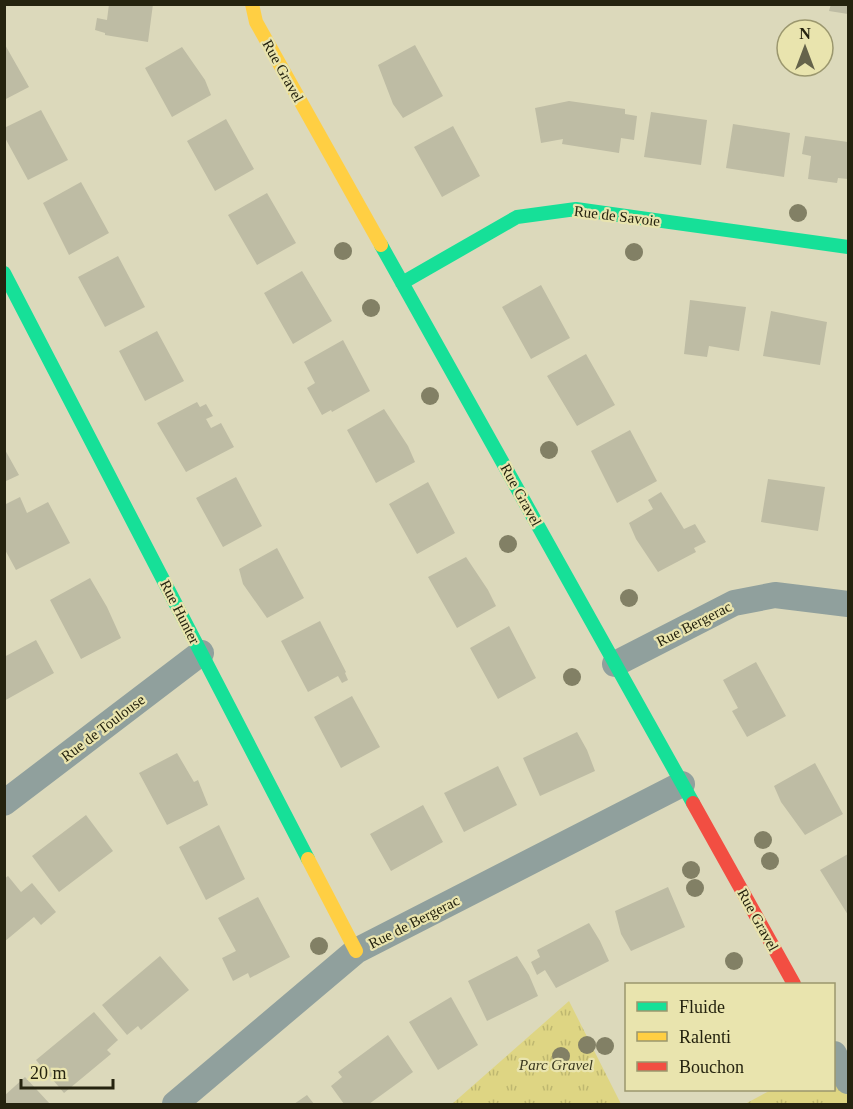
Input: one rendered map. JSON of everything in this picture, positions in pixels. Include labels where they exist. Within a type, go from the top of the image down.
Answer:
[{"type":"street","name":"Rue Gravel","points":[[252,4],[256,22],[793,983]]},
{"type":"street","name":"Rue de Savoie","points":[[402,284],[517,217],[576,209],[849,247]]},
{"type":"street","name":"Rue Hunter","points":[[4,273],[356,951]]},
{"type":"street","name":"Rue Bergerac","points":[[615,664],[734,603],[775,595],[849,604]]},
{"type":"street","name":"Rue de Toulouse","points":[[4,803],[201,653]]},
{"type":"street","name":"Rue de Bergerac","points":[[175,1104],[356,951],[682,784]]},
{"type":"street","points":[[835,1056],[849,1081]]},
{"type":"green space","name":"Parc Gravel","points":[[569,1001],[621,1104],[452,1104]]},
{"type":"green space","points":[[835,1056],[848,1081],[848,1104],[745,1104],[769,1091],[835,1091]]},
{"type":"building","points":[[109,4],[153,4],[148,42],[105,35],[95,30],[97,18],[107,20]]},
{"type":"building","points":[[831,4],[848,4],[848,14],[829,11]]},
{"type":"building","points":[[4,43],[29,87],[4,100]]},
{"type":"building","points":[[415,45],[443,96],[403,118],[393,104],[378,65]]},
{"type":"building","points":[[182,47],[205,80],[211,95],[172,117],[145,68]]},
{"type":"building","points":[[569,101],[625,109],[625,114],[637,116],[634,140],[621,138],[619,153],[562,144],[563,139],[541,143],[535,108]]},
{"type":"building","points":[[41,110],[68,160],[28,180],[4,136],[4,128]]},
{"type":"building","points":[[651,112],[707,120],[701,165],[644,157]]},
{"type":"building","points":[[226,119],[254,169],[215,191],[187,141]]},
{"type":"building","points":[[733,124],[790,133],[784,177],[726,168]]},
{"type":"building","points":[[453,126],[480,176],[442,197],[414,147]]},
{"type":"building","points":[[805,136],[848,142],[848,179],[838,178],[837,183],[808,179],[811,156],[802,154]]},
{"type":"building","points":[[81,182],[109,233],[69,255],[43,203]]},
{"type":"building","points":[[267,193],[296,243],[257,265],[228,215]]},
{"type":"building","points":[[118,256],[145,307],[105,327],[78,277]]},
{"type":"building","points":[[302,271],[332,321],[293,344],[264,293]]},
{"type":"building","points":[[541,285],[570,338],[531,359],[502,307]]},
{"type":"building","points":[[690,300],[746,307],[739,351],[709,346],[707,357],[684,354]]},
{"type":"building","points":[[771,311],[827,322],[820,365],[763,356]]},
{"type":"building","points":[[157,331],[184,381],[145,401],[119,351]]},
{"type":"building","points":[[343,340],[370,391],[322,415],[307,388],[315,383],[304,362]]},
{"type":"building","points":[[586,354],[615,405],[577,426],[547,376]]},
{"type":"building","points":[[197,402],[200,407],[206,404],[213,416],[206,419],[211,428],[221,423],[234,447],[186,472],[157,423]]},
{"type":"building","points":[[384,409],[408,446],[415,462],[376,483],[347,430]]},
{"type":"building","points":[[630,430],[657,481],[617,503],[591,451]]},
{"type":"building","points":[[4,448],[19,475],[4,482]]},
{"type":"building","points":[[236,477],[262,526],[223,547],[196,498]]},
{"type":"building","points":[[768,479],[825,487],[818,531],[761,522]]},
{"type":"building","points":[[428,482],[455,533],[417,554],[389,504]]},
{"type":"building","points":[[661,492],[684,529],[695,524],[706,542],[694,548],[696,552],[658,572],[636,539],[629,523],[653,509],[648,500]]},
{"type":"building","points":[[20,497],[27,513],[48,502],[70,543],[16,570],[4,548],[4,505]]},
{"type":"building","points":[[277,548],[304,598],[267,618],[243,584],[239,569]]},
{"type":"building","points":[[466,557],[496,606],[457,628],[428,577]]},
{"type":"building","points":[[90,578],[121,638],[81,659],[50,600]]},
{"type":"building","points":[[320,621],[348,680],[342,683],[338,676],[308,692],[281,641]]},
{"type":"building","points":[[509,626],[536,678],[498,699],[470,648]]},
{"type":"building","points":[[36,640],[54,673],[4,701],[4,657]]},
{"type":"building","points":[[756,662],[786,716],[747,737],[732,711],[738,708],[723,680]]},
{"type":"building","points":[[352,696],[380,747],[341,768],[314,717]]},
{"type":"building","points":[[577,732],[595,771],[540,796],[523,758]]},
{"type":"building","points":[[177,753],[194,782],[198,780],[208,805],[167,825],[139,773]]},
{"type":"building","points":[[815,763],[843,814],[805,835],[781,802],[774,786]]},
{"type":"building","points":[[498,766],[517,805],[464,832],[444,793]]},
{"type":"building","points":[[423,805],[443,842],[391,871],[370,834]]},
{"type":"building","points":[[86,815],[113,851],[59,892],[32,856]]},
{"type":"building","points":[[219,825],[245,879],[206,900],[179,847]]},
{"type":"building","points":[[848,854],[848,915],[820,870]]},
{"type":"building","points":[[8,876],[21,892],[32,883],[56,912],[41,925],[34,917],[4,942],[4,879]]},
{"type":"building","points":[[668,887],[685,927],[631,951],[621,934],[615,911]]},
{"type":"building","points":[[258,897],[290,957],[250,978],[248,973],[233,981],[222,958],[236,951],[218,918]]},
{"type":"building","points":[[589,923],[609,961],[556,988],[545,970],[537,975],[531,962],[540,957],[537,950]]},
{"type":"building","points":[[160,956],[189,990],[141,1030],[138,1026],[127,1035],[102,1005]]},
{"type":"building","points":[[517,956],[538,996],[487,1021],[468,981]]},
{"type":"building","points":[[451,997],[478,1045],[438,1070],[409,1022]]},
{"type":"building","points":[[94,1012],[118,1040],[107,1050],[111,1054],[64,1093],[36,1060]]},
{"type":"building","points":[[388,1035],[413,1072],[369,1104],[344,1104],[331,1086],[342,1077],[338,1072]]},
{"type":"building","points":[[25,1077],[50,1104],[4,1104],[4,1096]]},
{"type":"building","points":[[307,1095],[314,1104],[294,1104]]},
{"type":"traffic: fast","points":[[402,283],[517,217],[576,209],[848,247]]},
{"type":"traffic: fast","points":[[381,245],[693,803]]},
{"type":"traffic: fast","points":[[4,273],[308,859]]},
{"type":"traffic: slow","points":[[252,4],[256,22],[381,245]]},
{"type":"traffic: slow","points":[[308,859],[356,951]]},
{"type":"traffic: jam","points":[[693,803],[793,983]]}]
